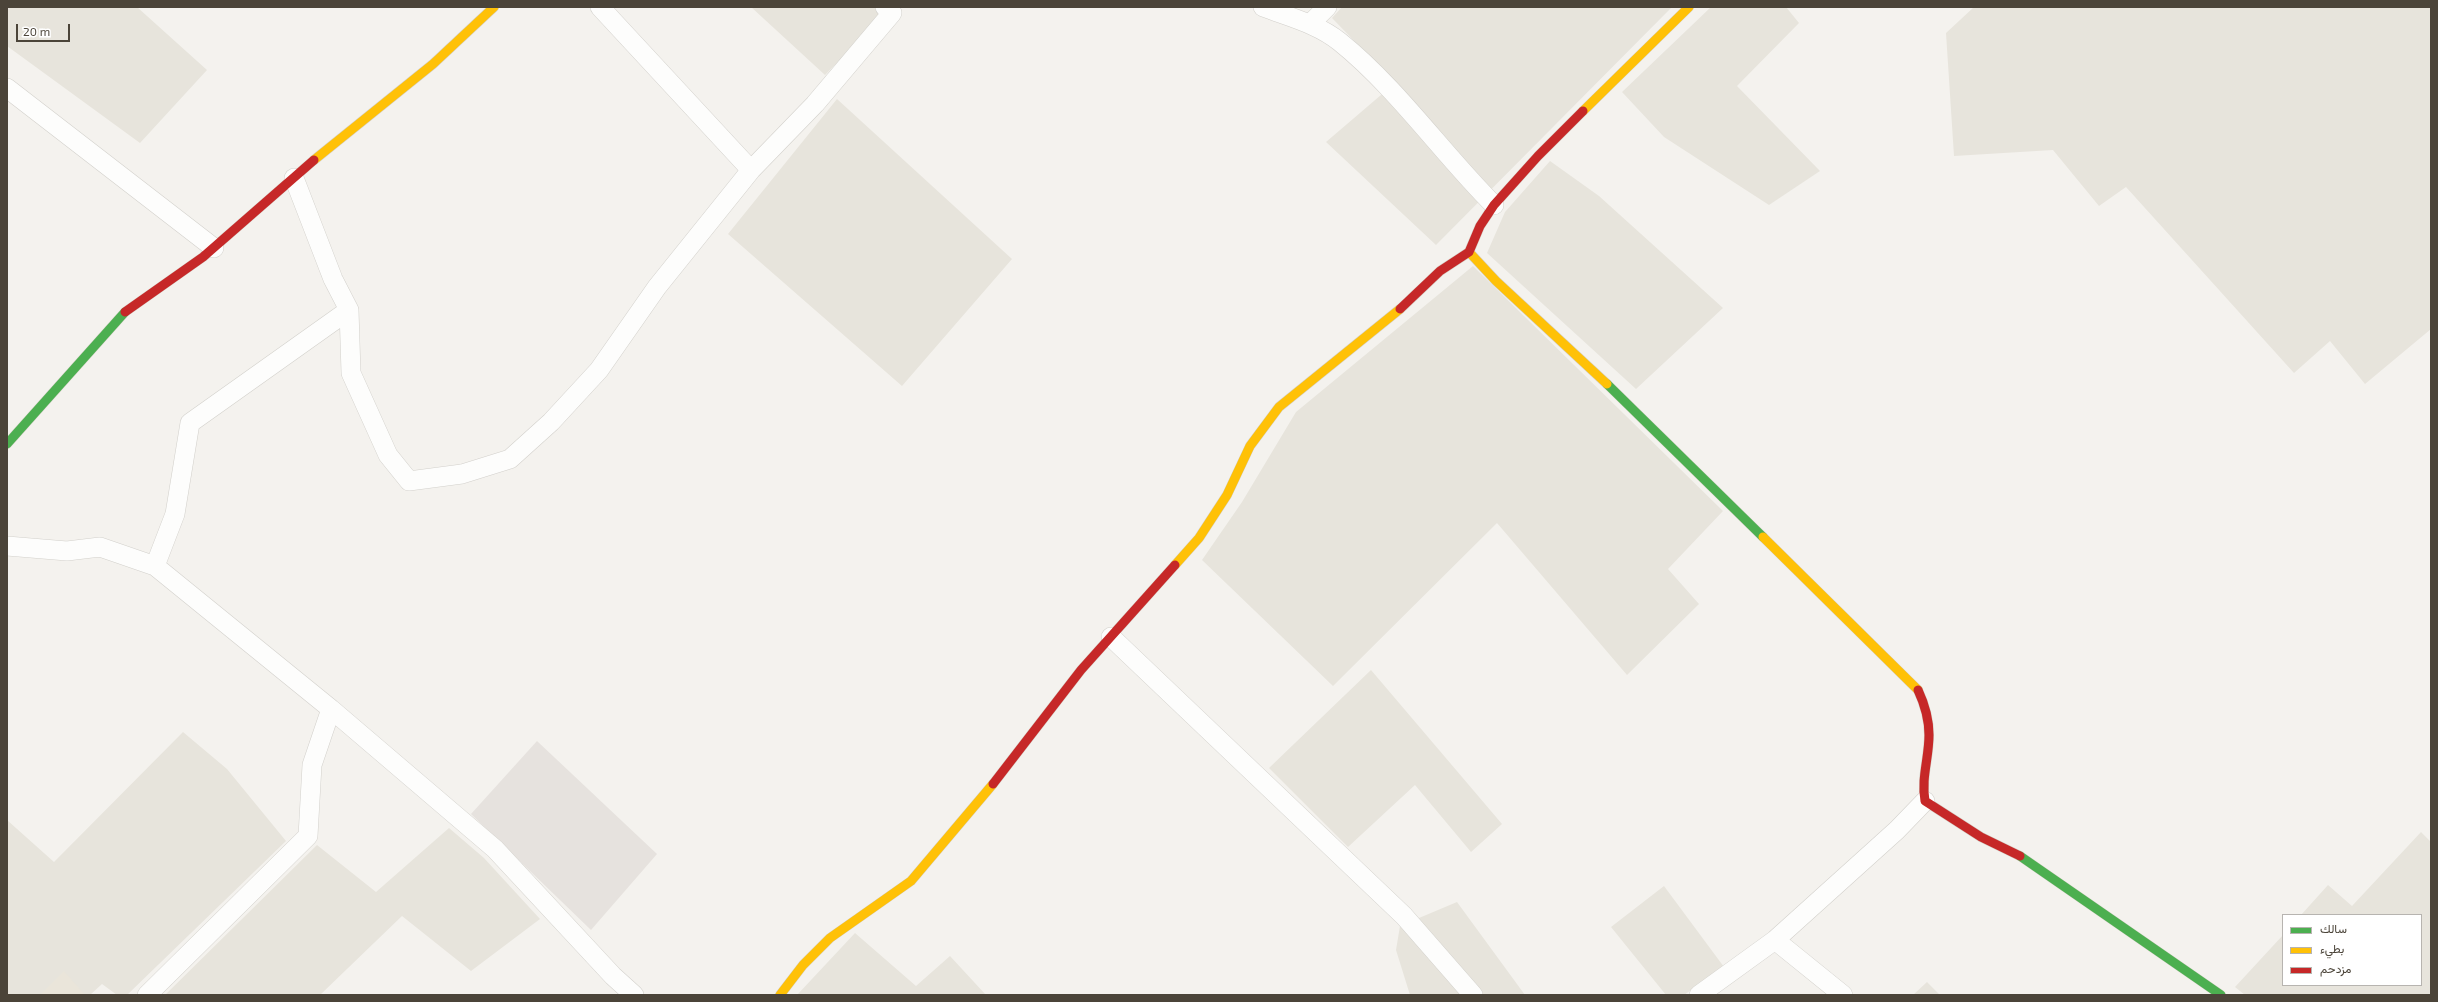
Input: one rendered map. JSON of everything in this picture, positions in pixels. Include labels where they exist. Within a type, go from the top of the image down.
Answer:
[{"type":"street","points":[[7,444],[128,308],[214,248],[338,140],[433,64],[494,7]]},
{"type":"street","points":[[600,7],[751,170]]},
{"type":"street","points":[[294,178],[333,279],[349,310],[351,373],[388,455],[409,481],[462,474],[510,459],[551,422],[599,370],[658,287],[751,170],[814,104],[892,13],[885,7]]},
{"type":"street","points":[[1263,7],[1310,24],[1339,42],[1375,75],[1465,176],[1494,205]]},
{"type":"street","points":[[1310,24],[1327,7]]},
{"type":"street","points":[[780,995],[803,965],[830,938],[911,881],[984,796],[1081,670],[1199,538],[1227,495],[1250,446],[1279,407],[1407,303],[1440,270],[1469,252],[1480,226],[1494,205],[1538,156],[1689,7]]},
{"type":"street","points":[[7,88],[214,248]]},
{"type":"street","points":[[1469,252],[1496,281],[1624,400],[1918,688],[1925,704],[1929,727],[1927,754],[1922,774],[1922,789],[1925,801],[1962,826],[2007,848],[2048,874],[2104,916],[2220,995]]},
{"type":"street","points":[[156,566],[175,514],[190,423],[349,310]]},
{"type":"street","points":[[7,546],[67,551],[100,547],[156,566],[331,709],[495,849],[613,976],[634,995]]},
{"type":"street","points":[[1111,637],[1404,916],[1473,995]]},
{"type":"street","points":[[147,995],[308,836],[312,765],[331,709]]},
{"type":"street","points":[[1698,995],[1775,940],[1897,830],[1925,801]]},
{"type":"street","points":[[1775,940],[1843,995]]},
{"type":"shaded area","points":[[7,7],[137,7],[207,70],[140,143],[7,46]]},
{"type":"shaded area","points":[[751,7],[892,7],[825,75]]},
{"type":"shaded area","points":[[1342,7],[1672,7],[1436,245],[1326,142],[1395,83],[1332,18]]},
{"type":"shaded area","points":[[1711,7],[1786,7],[1799,23],[1737,86],[1820,171],[1769,205],[1664,137],[1622,92]]},
{"type":"shaded area","points":[[1974,7],[2431,7],[2431,329],[2365,384],[2330,341],[2294,373],[2126,187],[2099,206],[2053,150],[1954,156],[1946,33]]},
{"type":"shaded area","points":[[837,99],[1012,259],[902,386],[728,234]]},
{"type":"shaded area","points":[[1550,161],[1599,196],[1723,308],[1636,389],[1487,253],[1505,212]]},
{"type":"shaded area","points":[[1473,266],[1723,511],[1668,569],[1699,604],[1627,675],[1497,523],[1333,686],[1202,560],[1242,502],[1296,412]]},
{"type":"shaded area","points":[[1371,670],[1502,824],[1471,852],[1415,785],[1348,847],[1269,768]]},
{"type":"shaded area","points":[[183,732],[227,769],[286,841],[127,995],[117,995],[102,984],[90,995],[7,995],[7,820],[54,862]]},
{"type":"shaded area","points":[[537,741],[657,854],[591,930],[471,814]]},
{"type":"shaded area","points":[[449,828],[484,858],[540,919],[471,971],[402,916],[320,995],[165,995],[317,845],[376,892]]},
{"type":"shaded area","points":[[2421,832],[2431,842],[2431,995],[2245,995],[2235,987],[2282,936],[2282,986],[2422,986],[2422,914],[2302,914],[2328,885],[2352,906]]},
{"type":"shaded area","points":[[1664,886],[1724,967],[1684,995],[1666,995],[1611,927]]},
{"type":"shaded area","points":[[1457,902],[1525,995],[1410,995],[1396,950],[1400,926]]},
{"type":"shaded area","points":[[855,933],[916,986],[950,956],[986,995],[797,995]]},
{"type":"shaded area","points":[[64,971],[85,995],[40,995]]},
{"type":"shaded area","points":[[1927,982],[1940,995],[1913,995]]},
{"type":"traffic: fast","points":[[7,444],[125,312]]},
{"type":"traffic: fast","points":[[1607,384],[1763,537]]},
{"type":"traffic: fast","points":[[2020,856],[2221,995]]},
{"type":"traffic: slow","points":[[314,160],[433,64],[494,7]]},
{"type":"traffic: slow","points":[[1583,111],[1689,7]]},
{"type":"traffic: slow","points":[[1469,252],[1496,281],[1607,384]]},
{"type":"traffic: slow","points":[[1175,565],[1199,538],[1227,495],[1250,446],[1279,407],[1400,309]]},
{"type":"traffic: slow","points":[[1763,537],[1918,690]]},
{"type":"traffic: slow","points":[[780,995],[803,965],[830,938],[911,881],[993,784]]},
{"type":"traffic: jam","points":[[1400,309],[1440,271],[1469,252],[1480,226],[1494,205],[1538,156],[1583,111]]},
{"type":"traffic: jam","points":[[125,312],[203,257],[314,160]]},
{"type":"traffic: jam","points":[[993,784],[1081,670],[1175,565]]},
{"type":"traffic: jam","points":[[1918,690],[1923,701],[1929,729],[1929,743],[1924,784],[1925,801],[1981,837],[2020,856]]}]
